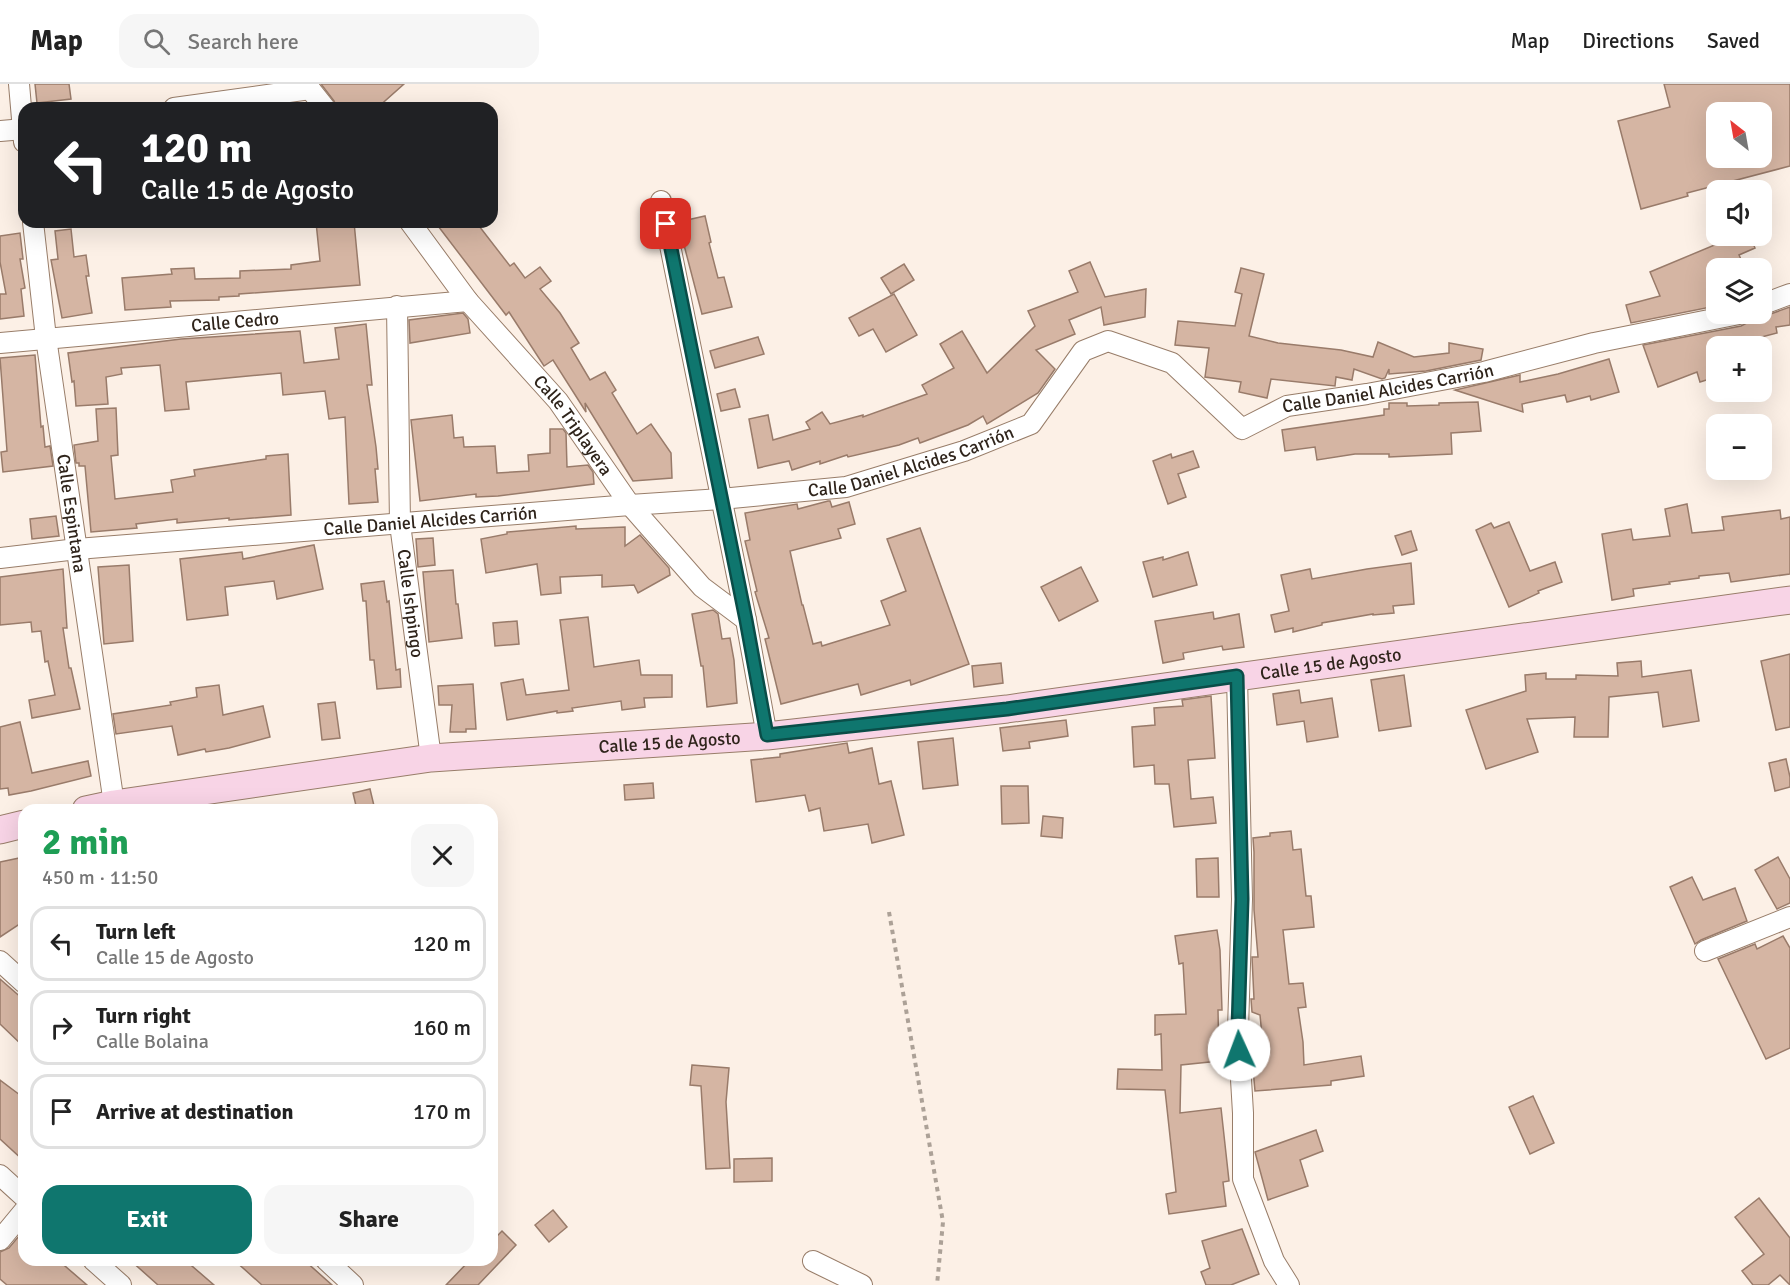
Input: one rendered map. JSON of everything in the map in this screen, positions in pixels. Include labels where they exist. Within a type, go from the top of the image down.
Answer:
[{"type":"street","points":[[19,84],[21,102]]},
{"type":"street","points":[[211,102],[308,86],[320,102]]},
{"type":"street","points":[[0,131],[18,133]]},
{"type":"street","points":[[661,201],[722,499],[767,735]]},
{"type":"street","name":"Calle Espintana","points":[[34,228],[46,338],[114,804]]},
{"type":"street","name":"Calle Triplayera","points":[[414,228],[468,301],[558,401],[630,505],[702,587],[746,620]]},
{"type":"street","points":[[1772,301],[1790,294]]},
{"type":"street","name":"Calle Cedro","points":[[0,343],[468,301]]},
{"type":"street","name":"Calle Ishpingo","points":[[397,306],[400,524],[431,758]]},
{"type":"street","name":"Calle Daniel Alcides Carrión","points":[[0,558],[77,549],[722,499],[846,487],[964,451],[1031,424],[1083,351],[1108,341],[1172,363],[1242,429],[1287,406],[1484,372],[1594,344],[1706,321]]},
{"type":"street","name":"Calle 15 de Agosto","points":[[114,804],[431,758],[767,735],[1007,709],[1790,600]]},
{"type":"street","points":[[1237,676],[1242,899],[1238,1029],[1243,1113],[1243,1179],[1274,1261],[1289,1285]]},
{"type":"street","points":[[0,830],[18,826]]},
{"type":"street","points":[[1705,951],[1790,917]]},
{"type":"street","points":[[0,962],[18,978]]},
{"type":"street","points":[[0,1174],[18,1191]]},
{"type":"street","points":[[0,1240],[18,1218]]},
{"type":"street","points":[[813,1261],[862,1285]]},
{"type":"street","points":[[99,1266],[120,1285]]},
{"type":"street","points":[[332,1266],[353,1285]]},
{"type":"path","points":[[890,912],[944,1222],[937,1285]]},
{"type":"building","points":[[35,84],[69,84],[71,99],[37,102]]},
{"type":"building","points":[[321,84],[404,84],[384,102],[334,101]]},
{"type":"building","points":[[1664,84],[1790,84],[1790,166],[1737,180],[1706,180],[1706,188],[1687,193],[1688,196],[1641,209],[1618,121],[1670,107]]},
{"type":"building","points":[[705,216],[718,278],[724,277],[732,307],[702,314],[678,222]]},
{"type":"building","points":[[317,228],[355,228],[360,285],[239,294],[239,296],[219,297],[219,300],[170,301],[171,307],[125,310],[122,278],[172,274],[171,269],[194,268],[195,279],[240,278],[240,271],[291,269],[291,265],[320,261]]},
{"type":"building","points":[[440,228],[481,228],[510,266],[514,263],[525,278],[540,267],[551,281],[540,289],[560,313],[579,343],[571,348],[590,380],[605,372],[616,390],[612,393],[637,434],[651,424],[671,453],[672,478],[633,481],[585,403],[586,412],[553,360],[544,366],[509,312],[506,315]]},
{"type":"building","points":[[71,229],[74,257],[86,255],[89,276],[86,276],[92,313],[62,318],[51,260],[58,259],[55,231]]},
{"type":"building","points":[[20,233],[23,259],[20,259],[25,288],[21,289],[24,316],[0,319],[0,294],[6,294],[0,262],[0,236]]},
{"type":"building","points":[[1712,246],[1754,246],[1755,248],[1739,255],[1740,258],[1706,258],[1706,308],[1631,323],[1626,305],[1660,296],[1650,272]]},
{"type":"building","points":[[1090,262],[1105,297],[1146,289],[1145,317],[1104,325],[1101,307],[1069,320],[1075,334],[1036,350],[1055,369],[1038,393],[987,424],[983,416],[968,425],[920,443],[918,438],[899,445],[848,457],[847,455],[820,464],[820,461],[792,470],[789,461],[758,468],[749,419],[768,415],[773,440],[810,429],[806,422],[822,412],[830,424],[863,415],[863,417],[927,394],[922,385],[954,368],[940,344],[962,331],[987,373],[1035,326],[1028,311],[1078,292],[1069,271]]},
{"type":"building","points":[[904,264],[914,280],[891,294],[881,278]]},
{"type":"building","points":[[1241,268],[1264,274],[1249,336],[1278,343],[1341,350],[1373,357],[1378,342],[1414,357],[1449,353],[1449,343],[1483,349],[1481,360],[1426,371],[1389,374],[1389,369],[1385,378],[1382,379],[1354,369],[1352,380],[1336,377],[1335,386],[1271,379],[1267,398],[1239,392],[1241,382],[1205,377],[1209,348],[1175,345],[1178,321],[1235,326],[1242,294],[1235,292]]},
{"type":"building","points":[[894,294],[917,335],[886,352],[873,329],[859,336],[849,318]]},
{"type":"building","points":[[1790,307],[1790,325],[1776,327],[1777,333],[1765,336],[1706,336],[1706,380],[1700,382],[1697,372],[1658,387],[1643,345],[1745,324],[1772,324],[1772,313]]},
{"type":"building","points":[[463,313],[468,319],[470,333],[410,343],[409,320]]},
{"type":"building","points":[[366,324],[372,385],[367,385],[376,447],[378,502],[349,504],[345,417],[329,419],[325,391],[283,395],[281,373],[186,382],[189,409],[165,411],[160,365],[121,368],[122,374],[106,377],[108,404],[76,406],[68,353],[181,339],[300,331],[304,363],[339,359],[335,328]]},
{"type":"building","points":[[758,337],[764,354],[715,368],[710,351]]},
{"type":"building","points":[[35,355],[41,427],[43,426],[45,447],[50,446],[53,466],[3,472],[1,452],[7,451],[0,358]]},
{"type":"building","points":[[1609,359],[1619,392],[1591,400],[1590,396],[1567,402],[1565,395],[1522,404],[1523,412],[1455,390],[1520,375],[1520,382]]},
{"type":"building","points":[[735,389],[740,407],[721,411],[717,394]]},
{"type":"building","points":[[1478,402],[1481,431],[1451,433],[1452,454],[1389,457],[1389,454],[1355,454],[1317,460],[1315,447],[1285,451],[1282,430],[1384,415],[1384,409],[1389,409],[1389,403],[1407,403],[1407,406]]},
{"type":"building","points":[[116,408],[118,455],[111,456],[115,499],[173,492],[171,480],[195,476],[194,470],[288,454],[291,515],[177,523],[177,519],[136,524],[137,528],[91,532],[85,466],[79,466],[79,463],[76,463],[74,445],[98,441],[96,409]]},
{"type":"building","points":[[452,415],[454,438],[463,437],[464,447],[495,446],[497,473],[529,471],[528,455],[550,453],[550,429],[563,429],[566,433],[567,467],[588,465],[593,472],[594,484],[498,496],[476,497],[476,494],[420,501],[411,420]]},
{"type":"building","points":[[1193,451],[1199,467],[1178,474],[1186,497],[1168,504],[1153,461],[1171,454],[1172,458]]},
{"type":"building","points":[[828,501],[832,507],[849,502],[855,524],[838,529],[841,538],[790,551],[813,644],[821,642],[822,646],[890,625],[881,601],[906,591],[887,539],[920,528],[969,664],[911,685],[910,680],[861,695],[858,684],[781,704],[765,639],[769,638],[755,592],[757,591],[745,541],[750,540],[745,513],[797,504],[798,509]]},
{"type":"building","points":[[1687,504],[1692,533],[1724,530],[1722,517],[1780,510],[1781,519],[1790,517],[1790,574],[1731,582],[1729,573],[1699,576],[1699,578],[1669,582],[1670,584],[1633,589],[1634,596],[1612,600],[1602,534],[1631,529],[1633,540],[1670,536],[1665,509]]},
{"type":"building","points":[[56,516],[59,536],[32,539],[30,519]]},
{"type":"building","points":[[1509,522],[1530,571],[1555,562],[1562,582],[1538,591],[1539,593],[1509,607],[1476,530],[1491,523],[1494,528]]},
{"type":"building","points":[[576,526],[576,529],[625,527],[625,546],[640,535],[669,568],[670,575],[638,593],[634,585],[602,587],[602,575],[560,577],[561,593],[541,595],[537,564],[486,573],[481,539],[507,534],[507,532]]},
{"type":"building","points":[[1411,531],[1417,550],[1402,555],[1395,536]]},
{"type":"building","points":[[433,538],[435,565],[418,567],[416,539]]},
{"type":"building","points":[[314,545],[323,589],[277,599],[274,581],[225,587],[228,615],[187,620],[180,559],[242,552],[243,559]]},
{"type":"building","points":[[1188,552],[1197,585],[1153,597],[1143,562],[1163,557],[1163,560]]},
{"type":"building","points":[[1411,563],[1414,604],[1393,606],[1394,613],[1373,614],[1322,623],[1322,625],[1293,632],[1293,628],[1275,632],[1271,615],[1289,611],[1281,575],[1310,569],[1312,579]]},
{"type":"building","points":[[129,565],[133,641],[104,644],[98,567]]},
{"type":"building","points":[[1081,567],[1098,601],[1059,621],[1041,587]]},
{"type":"building","points":[[63,569],[67,628],[63,628],[69,668],[71,668],[80,709],[32,718],[29,700],[55,695],[48,661],[45,662],[41,631],[32,632],[31,622],[0,625],[0,577]]},
{"type":"building","points":[[453,570],[462,638],[429,642],[423,572]]},
{"type":"building","points":[[384,581],[387,602],[389,601],[396,670],[400,669],[401,687],[377,689],[374,660],[370,660],[366,601],[363,601],[361,584]]},
{"type":"building","points":[[713,610],[718,614],[722,639],[730,638],[737,703],[707,707],[703,666],[701,666],[692,614]]},
{"type":"building","points":[[1213,612],[1214,619],[1239,614],[1244,647],[1223,650],[1222,646],[1183,653],[1184,659],[1163,663],[1155,621]]},
{"type":"building","points":[[588,617],[594,667],[639,660],[641,675],[672,675],[672,697],[644,698],[645,707],[622,710],[621,701],[572,708],[573,711],[557,713],[557,711],[507,720],[501,683],[523,679],[526,695],[569,690],[560,620]]},
{"type":"building","points":[[517,621],[519,644],[495,646],[493,623]]},
{"type":"building","points":[[1790,654],[1790,727],[1776,730],[1761,661]]},
{"type":"building","points":[[1641,661],[1642,677],[1691,670],[1699,721],[1663,727],[1658,692],[1609,697],[1608,737],[1574,737],[1575,717],[1527,719],[1538,752],[1486,769],[1466,710],[1526,691],[1525,675],[1546,673],[1546,679],[1576,679],[1576,675],[1618,676],[1617,663]]},
{"type":"building","points":[[1001,663],[1003,683],[974,687],[972,666]]},
{"type":"building","points":[[1404,675],[1411,726],[1379,731],[1371,680]]},
{"type":"building","points":[[473,684],[476,729],[466,729],[466,732],[450,732],[452,705],[439,705],[438,686]]},
{"type":"building","points":[[219,685],[223,715],[263,706],[270,737],[229,748],[206,752],[205,749],[178,755],[172,726],[116,734],[113,714],[171,705],[170,702],[197,697],[196,688]]},
{"type":"building","points":[[1299,690],[1301,703],[1332,698],[1338,737],[1307,742],[1304,721],[1277,725],[1273,694]]},
{"type":"building","points":[[1211,696],[1215,758],[1188,760],[1191,799],[1213,797],[1216,823],[1174,827],[1169,784],[1155,784],[1154,765],[1134,767],[1132,727],[1155,725],[1154,708],[1183,706],[1182,700]]},
{"type":"building","points":[[335,702],[340,738],[322,740],[318,704]]},
{"type":"building","points":[[1066,720],[1068,736],[1029,742],[1030,748],[1003,751],[1000,728]]},
{"type":"building","points":[[20,722],[32,773],[88,761],[91,776],[9,795],[8,788],[0,789],[0,727]]},
{"type":"building","points":[[953,738],[958,785],[923,789],[918,742]]},
{"type":"building","points":[[847,743],[849,753],[872,748],[879,784],[891,781],[904,835],[872,843],[868,824],[824,831],[820,808],[809,811],[805,795],[756,802],[751,760],[780,757],[780,754]]},
{"type":"building","points":[[1786,759],[1790,787],[1775,791],[1769,763]]},
{"type":"building","points":[[653,783],[654,798],[625,800],[624,785]]},
{"type":"building","points":[[1001,786],[1028,786],[1029,823],[1002,824]]},
{"type":"building","points":[[370,789],[374,804],[356,804],[353,793]]},
{"type":"building","points":[[1043,816],[1063,818],[1062,838],[1041,836]]},
{"type":"building","points":[[1291,831],[1293,850],[1301,849],[1306,896],[1311,896],[1314,927],[1283,930],[1289,984],[1303,983],[1306,1007],[1298,1008],[1304,1065],[1361,1056],[1364,1076],[1331,1081],[1331,1085],[1255,1091],[1251,1046],[1263,1046],[1260,1015],[1252,1012],[1251,999],[1254,999],[1252,957],[1258,957],[1254,910],[1253,838],[1270,836],[1270,833]]},
{"type":"building","points":[[1778,857],[1790,879],[1790,903],[1777,909],[1755,870]]},
{"type":"building","points":[[18,858],[18,925],[0,937],[0,862]]},
{"type":"building","points":[[1218,858],[1219,897],[1197,897],[1196,859]]},
{"type":"building","points":[[1692,877],[1703,900],[1735,888],[1747,921],[1695,944],[1670,887]]},
{"type":"building","points":[[1217,930],[1222,1010],[1218,1010],[1219,1061],[1181,1065],[1180,1113],[1221,1108],[1229,1181],[1223,1182],[1226,1206],[1169,1214],[1166,1194],[1176,1192],[1165,1090],[1117,1089],[1118,1069],[1162,1070],[1161,1034],[1155,1035],[1155,1015],[1186,1014],[1183,963],[1179,964],[1175,936]]},
{"type":"building","points":[[1783,936],[1790,948],[1790,1048],[1766,1059],[1718,959],[1755,944],[1757,949]]},
{"type":"building","points":[[0,979],[18,995],[18,1041],[0,1024]]},
{"type":"building","points":[[692,1065],[729,1068],[726,1102],[730,1168],[706,1169],[701,1086],[690,1085]]},
{"type":"building","points":[[0,1080],[18,1094],[18,1156],[0,1139]]},
{"type":"building","points":[[1533,1096],[1554,1143],[1530,1154],[1509,1107]]},
{"type":"building","points":[[1316,1130],[1323,1151],[1300,1160],[1308,1186],[1268,1200],[1255,1152]]},
{"type":"building","points":[[772,1158],[772,1181],[734,1182],[734,1159]]},
{"type":"building","points":[[1759,1198],[1790,1238],[1790,1285],[1780,1275],[1768,1285],[1753,1285],[1742,1271],[1764,1254],[1735,1217]]},
{"type":"building","points":[[553,1210],[567,1227],[549,1242],[535,1225]]},
{"type":"building","points":[[1242,1229],[1259,1274],[1231,1285],[1206,1285],[1201,1272],[1210,1268],[1202,1241]]},
{"type":"building","points":[[502,1231],[516,1245],[498,1264],[498,1235]]},
{"type":"building","points":[[18,1237],[18,1266],[65,1266],[87,1285],[7,1285],[0,1279],[0,1252],[9,1248]]},
{"type":"building","points":[[137,1266],[192,1266],[214,1285],[158,1285]]},
{"type":"building","points":[[241,1266],[311,1266],[332,1285],[262,1285]]},
{"type":"building","points":[[464,1266],[496,1266],[478,1285],[446,1285]]},
{"type":"route","points":[[666,224],[767,735],[1007,709],[1237,676],[1242,899],[1239,1050]]}]
